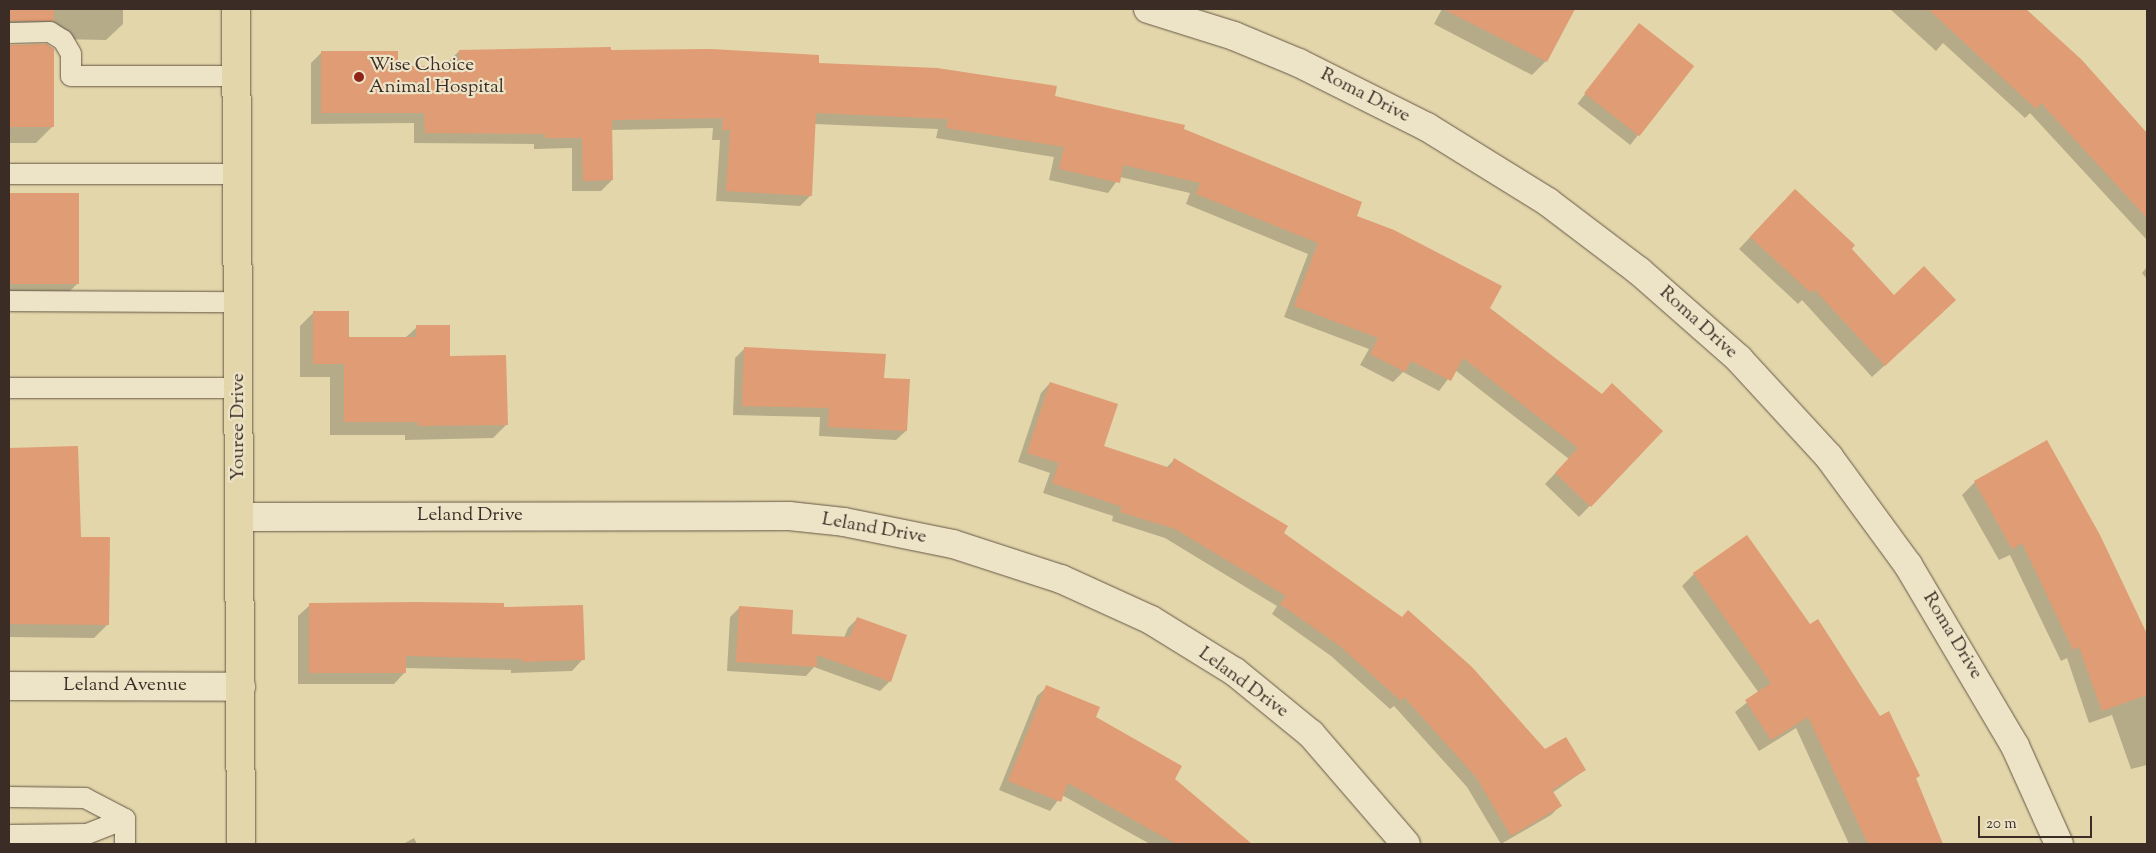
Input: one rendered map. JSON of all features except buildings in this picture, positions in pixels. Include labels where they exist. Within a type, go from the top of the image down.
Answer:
[{"type":"main road","name":"Youree Drive","points":[[236,9],[241,844]]},
{"type":"street","name":"Roma Drive","points":[[1148,9],[1184,16],[1300,63],[1427,127],[1548,202],[1639,271],[1739,359],[1829,457],[1908,565],[2015,746],[2059,844]]},
{"type":"street","name":"Leland Drive","points":[[239,517],[789,516],[844,522],[953,544],[1061,580],[1151,620],[1235,672],[1311,734],[1406,844]]},
{"type":"street","name":"Leland Avenue","points":[[9,686],[240,687]]},
{"type":"lane","points":[[9,33],[50,32],[63,40],[71,54],[71,76],[236,76]]},
{"type":"lane","points":[[9,174],[237,174]]},
{"type":"lane","points":[[9,301],[238,302]]},
{"type":"lane","points":[[9,388],[238,388]]},
{"type":"lane","points":[[9,797],[85,798],[125,819]]},
{"type":"lane","points":[[9,835],[87,834],[125,819]]},
{"type":"lane","points":[[125,819],[125,844]]},
{"type":"place","name":"Wise Choice Animal Hospital","points":[[359,77]]}]
